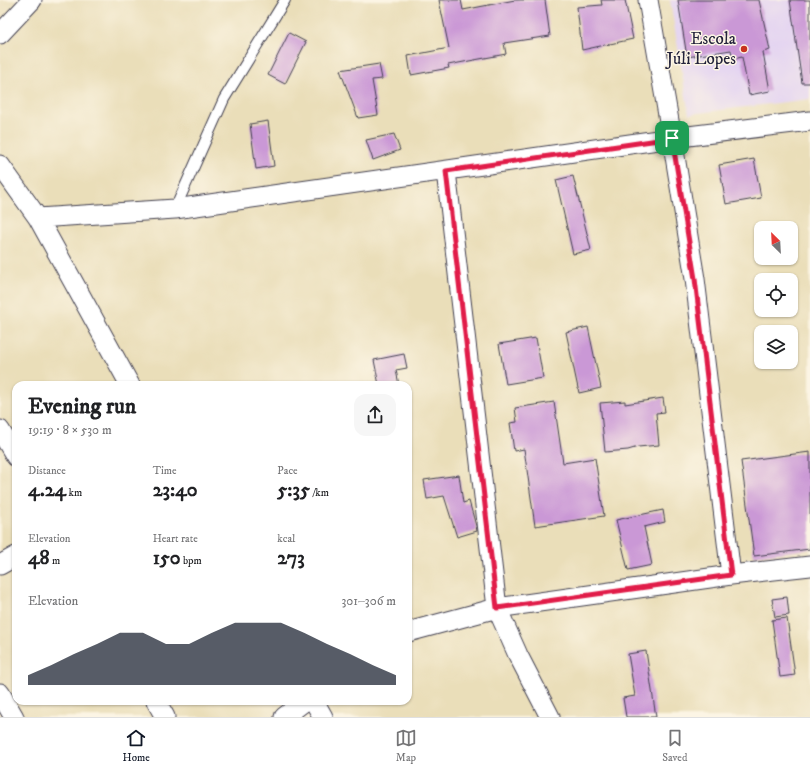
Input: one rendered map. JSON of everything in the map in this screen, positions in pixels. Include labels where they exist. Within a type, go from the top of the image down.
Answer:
[{"type":"street","points":[[0,34],[32,0]]},
{"type":"street","points":[[648,0],[695,279],[731,575]]},
{"type":"street","points":[[38,218],[175,209],[672,138],[810,121]]},
{"type":"street","points":[[0,165],[38,218],[128,381]]},
{"type":"street","points":[[446,171],[497,608],[518,655],[550,717]]},
{"type":"street","points":[[0,430],[12,450]]},
{"type":"street","points":[[0,565],[12,558]]},
{"type":"street","points":[[412,631],[497,608],[731,575],[810,566]]},
{"type":"street","points":[[0,693],[14,717]]},
{"type":"street","points":[[158,705],[165,717]]},
{"type":"street","points":[[284,717],[300,705]]},
{"type":"street","points":[[316,705],[323,717]]},
{"type":"lane","points":[[175,209],[224,99],[285,0]]},
{"type":"shaded area","name":"Escola Júli Lopes","points":[[670,0],[810,0],[810,99],[689,114]]},
{"type":"building","points":[[439,0],[461,0],[463,10],[515,0],[545,0],[550,36],[504,43],[506,54],[448,65],[449,68],[411,75],[408,56],[449,48]]},
{"type":"building","points":[[601,0],[625,0],[633,39],[582,50],[577,7],[602,5]]},
{"type":"building","points":[[678,0],[759,0],[770,50],[763,52],[770,91],[749,95],[742,57],[733,59],[731,50],[687,57]]},
{"type":"building","points":[[790,0],[810,0],[810,83],[802,83]]},
{"type":"building","points":[[289,33],[306,42],[285,84],[268,75]]},
{"type":"building","points":[[379,64],[382,79],[372,80],[378,115],[358,118],[340,70]]},
{"type":"building","points":[[268,121],[274,166],[256,169],[250,124]]},
{"type":"building","points":[[394,134],[400,150],[373,160],[366,140]]},
{"type":"building","points":[[754,159],[761,198],[726,204],[719,165]]},
{"type":"building","points":[[573,176],[591,250],[573,254],[556,180]]},
{"type":"building","points":[[588,327],[601,388],[579,393],[566,332]]},
{"type":"building","points":[[536,338],[543,378],[506,384],[499,344]]},
{"type":"building","points":[[404,354],[407,368],[396,370],[398,381],[378,381],[374,360]]},
{"type":"building","points":[[663,398],[665,412],[656,413],[659,445],[605,452],[600,403],[625,401],[625,404]]},
{"type":"building","points":[[554,402],[563,463],[595,458],[604,516],[535,526],[524,449],[514,451],[510,423],[517,422],[515,408]]},
{"type":"building","points":[[810,452],[810,549],[754,556],[741,461]]},
{"type":"building","points":[[459,475],[463,503],[469,501],[477,531],[457,537],[444,496],[427,499],[424,480]]},
{"type":"building","points":[[663,510],[665,522],[644,527],[652,565],[628,570],[616,520]]},
{"type":"building","points":[[787,597],[789,615],[775,617],[772,599]]},
{"type":"building","points":[[787,618],[795,675],[780,677],[772,620]]},
{"type":"building","points":[[646,651],[656,717],[626,717],[623,698],[635,696],[628,654]]},
{"type":"place","name":"Escola Júli Lopes","points":[[744,49]]},
{"type":"route","points":[[672,138],[695,279],[731,575],[497,608],[446,171],[672,138]]}]
